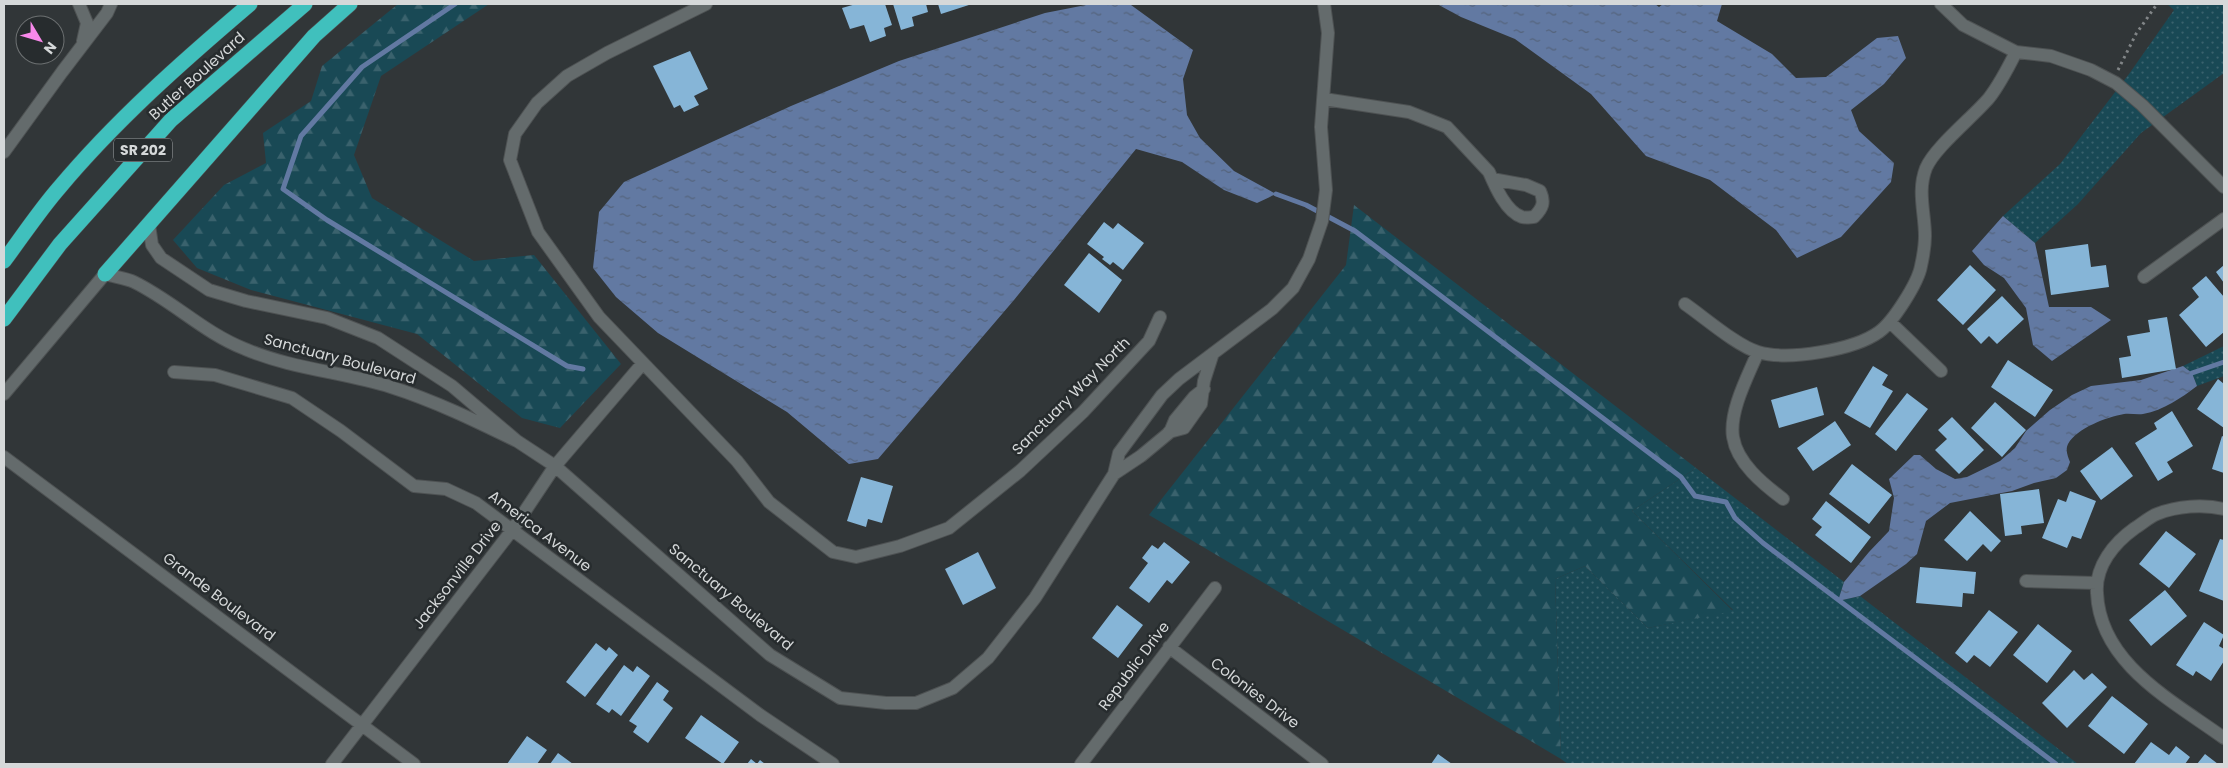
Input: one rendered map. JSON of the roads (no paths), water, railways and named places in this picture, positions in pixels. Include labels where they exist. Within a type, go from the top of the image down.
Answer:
[{"type":"highway","name":"Butler Boulevard","points":[[4,261],[58,188],[126,116],[188,57],[250,4]]},
{"type":"highway","name":"Butler Boulevard","points":[[4,319],[60,244],[171,120],[306,4]]},
{"type":"highway","points":[[105,274],[314,36],[350,4]]},
{"type":"street","points":[[79,4],[87,23],[83,44]]},
{"type":"street","points":[[4,152],[108,13],[111,4]]},
{"type":"street","points":[[643,363],[599,316],[538,232],[510,160],[516,134],[537,103],[567,76],[706,4]]},
{"type":"street","name":"Sanctuary Boulevard","points":[[105,274],[132,281],[199,325],[243,349],[279,362],[392,387],[453,409],[517,441],[555,466],[770,654],[840,698],[886,703],[916,703],[952,688],[988,658],[1034,598],[1114,474],[1119,453],[1162,395],[1179,379],[1272,309],[1293,288],[1309,259],[1322,221],[1326,190],[1321,127],[1328,32],[1324,4]]},
{"type":"street","points":[[1941,4],[1963,25],[2016,52],[2051,56],[2091,70],[2113,82],[2142,105],[2224,187]]},
{"type":"street","points":[[1685,304],[1726,334],[1758,352],[1796,356],[1856,344],[1879,333],[1890,322],[1914,286],[1921,266],[1925,236],[1920,197],[1926,170],[1932,156],[1990,96],[2016,52]]},
{"type":"street","points":[[1324,99],[1409,112],[1447,127],[1489,172],[1492,179]]},
{"type":"street","points":[[2144,277],[2224,219]]},
{"type":"street","name":"Sanctuary Boulevard","points":[[149,225],[152,246],[160,258],[209,290],[246,301],[326,318],[378,338],[452,386],[517,441]]},
{"type":"street","points":[[4,394],[105,274]]},
{"type":"street","name":"Sanctuary Way North","points":[[643,363],[737,461],[769,502],[833,552],[856,557],[900,546],[949,528],[1020,471],[1083,412],[1148,340],[1160,317]]},
{"type":"street","points":[[1890,322],[1941,371]]},
{"type":"street","points":[[1758,352],[1735,408],[1733,436],[1740,454],[1762,483],[1783,499]]},
{"type":"street","name":"Sanctuary Boulevard","points":[[1114,474],[1141,456],[1169,432],[1175,420],[1194,397],[1204,389],[1212,356]]},
{"type":"street","name":"Jacksonville Drive","points":[[332,764],[513,529],[555,466],[643,363]]},
{"type":"street","name":"America Avenue","points":[[174,372],[214,375],[292,398],[341,431],[414,486],[446,489],[469,499],[513,529],[615,608],[760,715],[833,764]]},
{"type":"street","name":"Grande Boulevard","points":[[4,457],[414,764]]},
{"type":"street","points":[[2224,509],[2188,506],[2156,514],[2128,533],[2105,557],[2096,584],[2098,610],[2104,630],[2117,652],[2144,679],[2224,738]]},
{"type":"street","points":[[2026,581],[2096,584]]},
{"type":"street","name":"Republic Drive","points":[[1081,764],[1215,588]]},
{"type":"street","name":"Colonies Drive","points":[[1169,647],[1322,764]]},
{"type":"water","points":[[1091,4],[1131,5],[1193,50],[1183,79],[1187,115],[1200,138],[1234,171],[1276,194],[1257,203],[1224,190],[1182,162],[1136,149],[1014,300],[878,459],[849,464],[787,412],[658,333],[616,297],[593,268],[599,212],[624,182],[791,106],[899,61],[1045,13]]},
{"type":"water","points":[[1437,4],[1655,4],[1659,7],[1663,4],[1722,4],[1717,21],[1772,54],[1796,78],[1826,77],[1877,38],[1898,36],[1906,58],[1884,84],[1851,110],[1859,131],[1894,163],[1891,182],[1841,237],[1797,258],[1776,230],[1710,180],[1646,156],[1591,94],[1515,39],[1461,17]]},
{"type":"water","points":[[2003,216],[2035,243],[2049,307],[2091,307],[2111,320],[2052,361],[2033,345],[2026,308],[2004,278],[1984,265],[1972,251]]},
{"type":"water","points":[[2183,366],[2192,373],[2197,386],[2185,395],[2165,407],[2151,412],[2117,415],[2085,428],[2072,438],[2068,444],[2067,451],[2070,462],[2067,470],[2056,478],[2012,491],[1950,503],[1926,521],[1917,554],[1906,564],[1860,596],[1838,601],[1844,582],[1889,531],[1894,498],[1889,479],[1914,455],[1920,455],[1936,469],[1955,479],[1967,477],[2000,461],[2015,448],[2026,431],[2050,410],[2072,395],[2091,386],[2141,380]]},
{"type":"waterway","points":[[455,4],[362,67],[301,136],[283,189],[327,220],[567,366],[583,369]]},
{"type":"waterway","points":[[1276,194],[1306,205],[1355,231],[1681,477],[1695,496],[1726,502],[1735,518],[1763,543],[2056,764]]},
{"type":"waterway","points":[[2192,373],[2224,362]]}]
